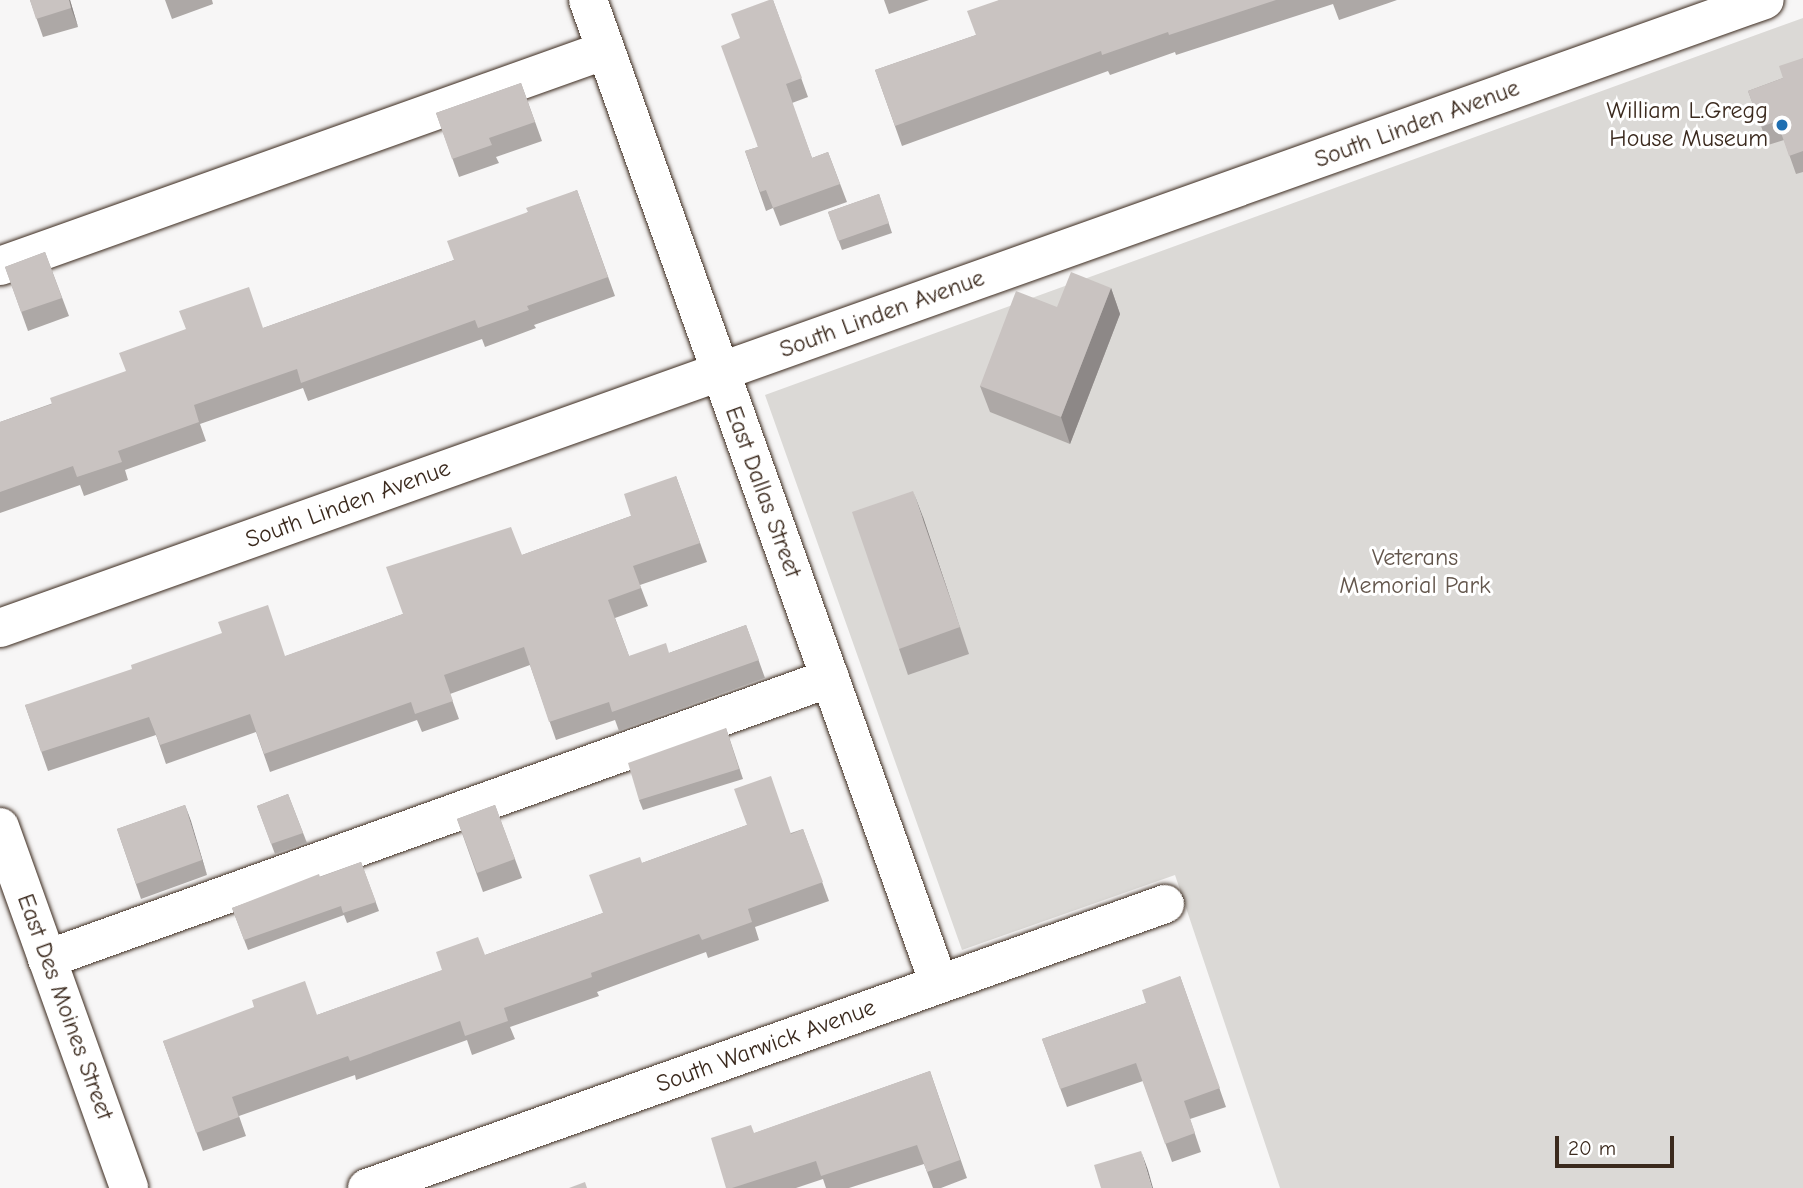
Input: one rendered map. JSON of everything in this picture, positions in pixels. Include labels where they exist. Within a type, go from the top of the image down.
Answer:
[{"type":"street","name":"East Dallas Street","points":[[588,0],[939,984]]},
{"type":"street","name":"South Linden Avenue","points":[[0,628],[1765,0]]},
{"type":"street","points":[[0,266],[606,50]]},
{"type":"street","points":[[47,959],[830,678]]},
{"type":"street","name":"East Des Moines Street","points":[[0,827],[129,1188]]},
{"type":"street","name":"South Warwick Avenue","points":[[366,1188],[1165,904]]},
{"type":"green space","name":"Veterans Memorial Park","points":[[1803,18],[1803,1188],[1280,1188],[1175,875],[962,950],[765,395]]},
{"type":"building","points":[[30,0],[69,0],[71,8],[36,19]]},
{"type":"building","points":[[773,0],[802,78],[786,84],[812,158],[828,152],[840,184],[773,208],[766,190],[760,192],[745,151],[758,147],[721,46],[740,38],[731,14]]},
{"type":"building","points":[[999,0],[1276,0],[1102,55],[1101,51],[895,126],[875,70],[976,35],[967,11]]},
{"type":"building","name":"William L.Gregg House Museum","points":[[1803,58],[1803,151],[1789,156],[1777,121],[1761,127],[1748,91],[1783,78],[1779,66]]},
{"type":"building","points":[[521,83],[535,122],[489,138],[492,145],[452,159],[436,113]]},
{"type":"building","points":[[577,190],[608,277],[527,306],[529,310],[478,328],[475,320],[301,383],[297,369],[194,405],[199,422],[118,451],[122,462],[77,477],[73,466],[0,492],[0,422],[52,404],[50,398],[126,371],[119,353],[186,329],[179,311],[249,287],[263,328],[454,260],[447,241],[528,212],[526,208]]},
{"type":"building","points":[[879,194],[889,223],[838,241],[828,212]]},
{"type":"building","points":[[45,252],[62,298],[21,312],[5,267]]},
{"type":"building","points":[[1071,272],[1111,288],[1061,417],[980,386],[1016,291],[1057,307]]},
{"type":"building","points":[[676,476],[700,543],[633,566],[641,588],[608,600],[629,656],[666,643],[669,653],[746,625],[759,660],[612,712],[609,702],[549,722],[524,647],[444,675],[453,701],[415,714],[411,702],[264,754],[250,714],[160,745],[149,717],[41,752],[25,705],[132,669],[131,665],[222,633],[218,622],[268,605],[285,656],[403,614],[386,567],[511,527],[522,555],[631,516],[624,494]]},
{"type":"building","points":[[913,491],[960,627],[899,649],[852,512]]},
{"type":"building","points":[[726,728],[739,769],[639,800],[628,763]]},
{"type":"building","points":[[771,776],[791,834],[803,829],[823,882],[748,909],[752,922],[702,940],[699,934],[591,973],[592,977],[504,1008],[508,1021],[465,1036],[460,1021],[350,1061],[348,1056],[232,1097],[239,1117],[196,1133],[163,1041],[254,1007],[252,1000],[305,981],[317,1015],[442,970],[436,952],[478,937],[485,955],[603,913],[589,875],[640,857],[642,863],[747,825],[734,789]]},
{"type":"building","points":[[288,794],[303,833],[271,844],[257,806]]},
{"type":"building","points":[[185,805],[202,860],[136,884],[117,829]]},
{"type":"building","points":[[495,805],[515,859],[477,873],[457,819]]},
{"type":"building","points":[[361,862],[376,902],[343,913],[341,906],[244,940],[232,908],[319,874],[320,877]]},
{"type":"building","points":[[1180,976],[1220,1088],[1184,1101],[1195,1133],[1165,1144],[1136,1063],[1060,1089],[1042,1039],[1146,1003],[1142,990]]},
{"type":"building","points":[[930,1071],[960,1160],[927,1172],[917,1145],[821,1176],[816,1161],[726,1188],[711,1138],[751,1125],[754,1133]]},
{"type":"building","points":[[1141,1151],[1152,1188],[1101,1188],[1094,1165]]},
{"type":"building","points":[[585,1182],[587,1188],[569,1188]]},
{"type":"place","name":"William L.Gregg House Museum","points":[[1782,125]]}]
